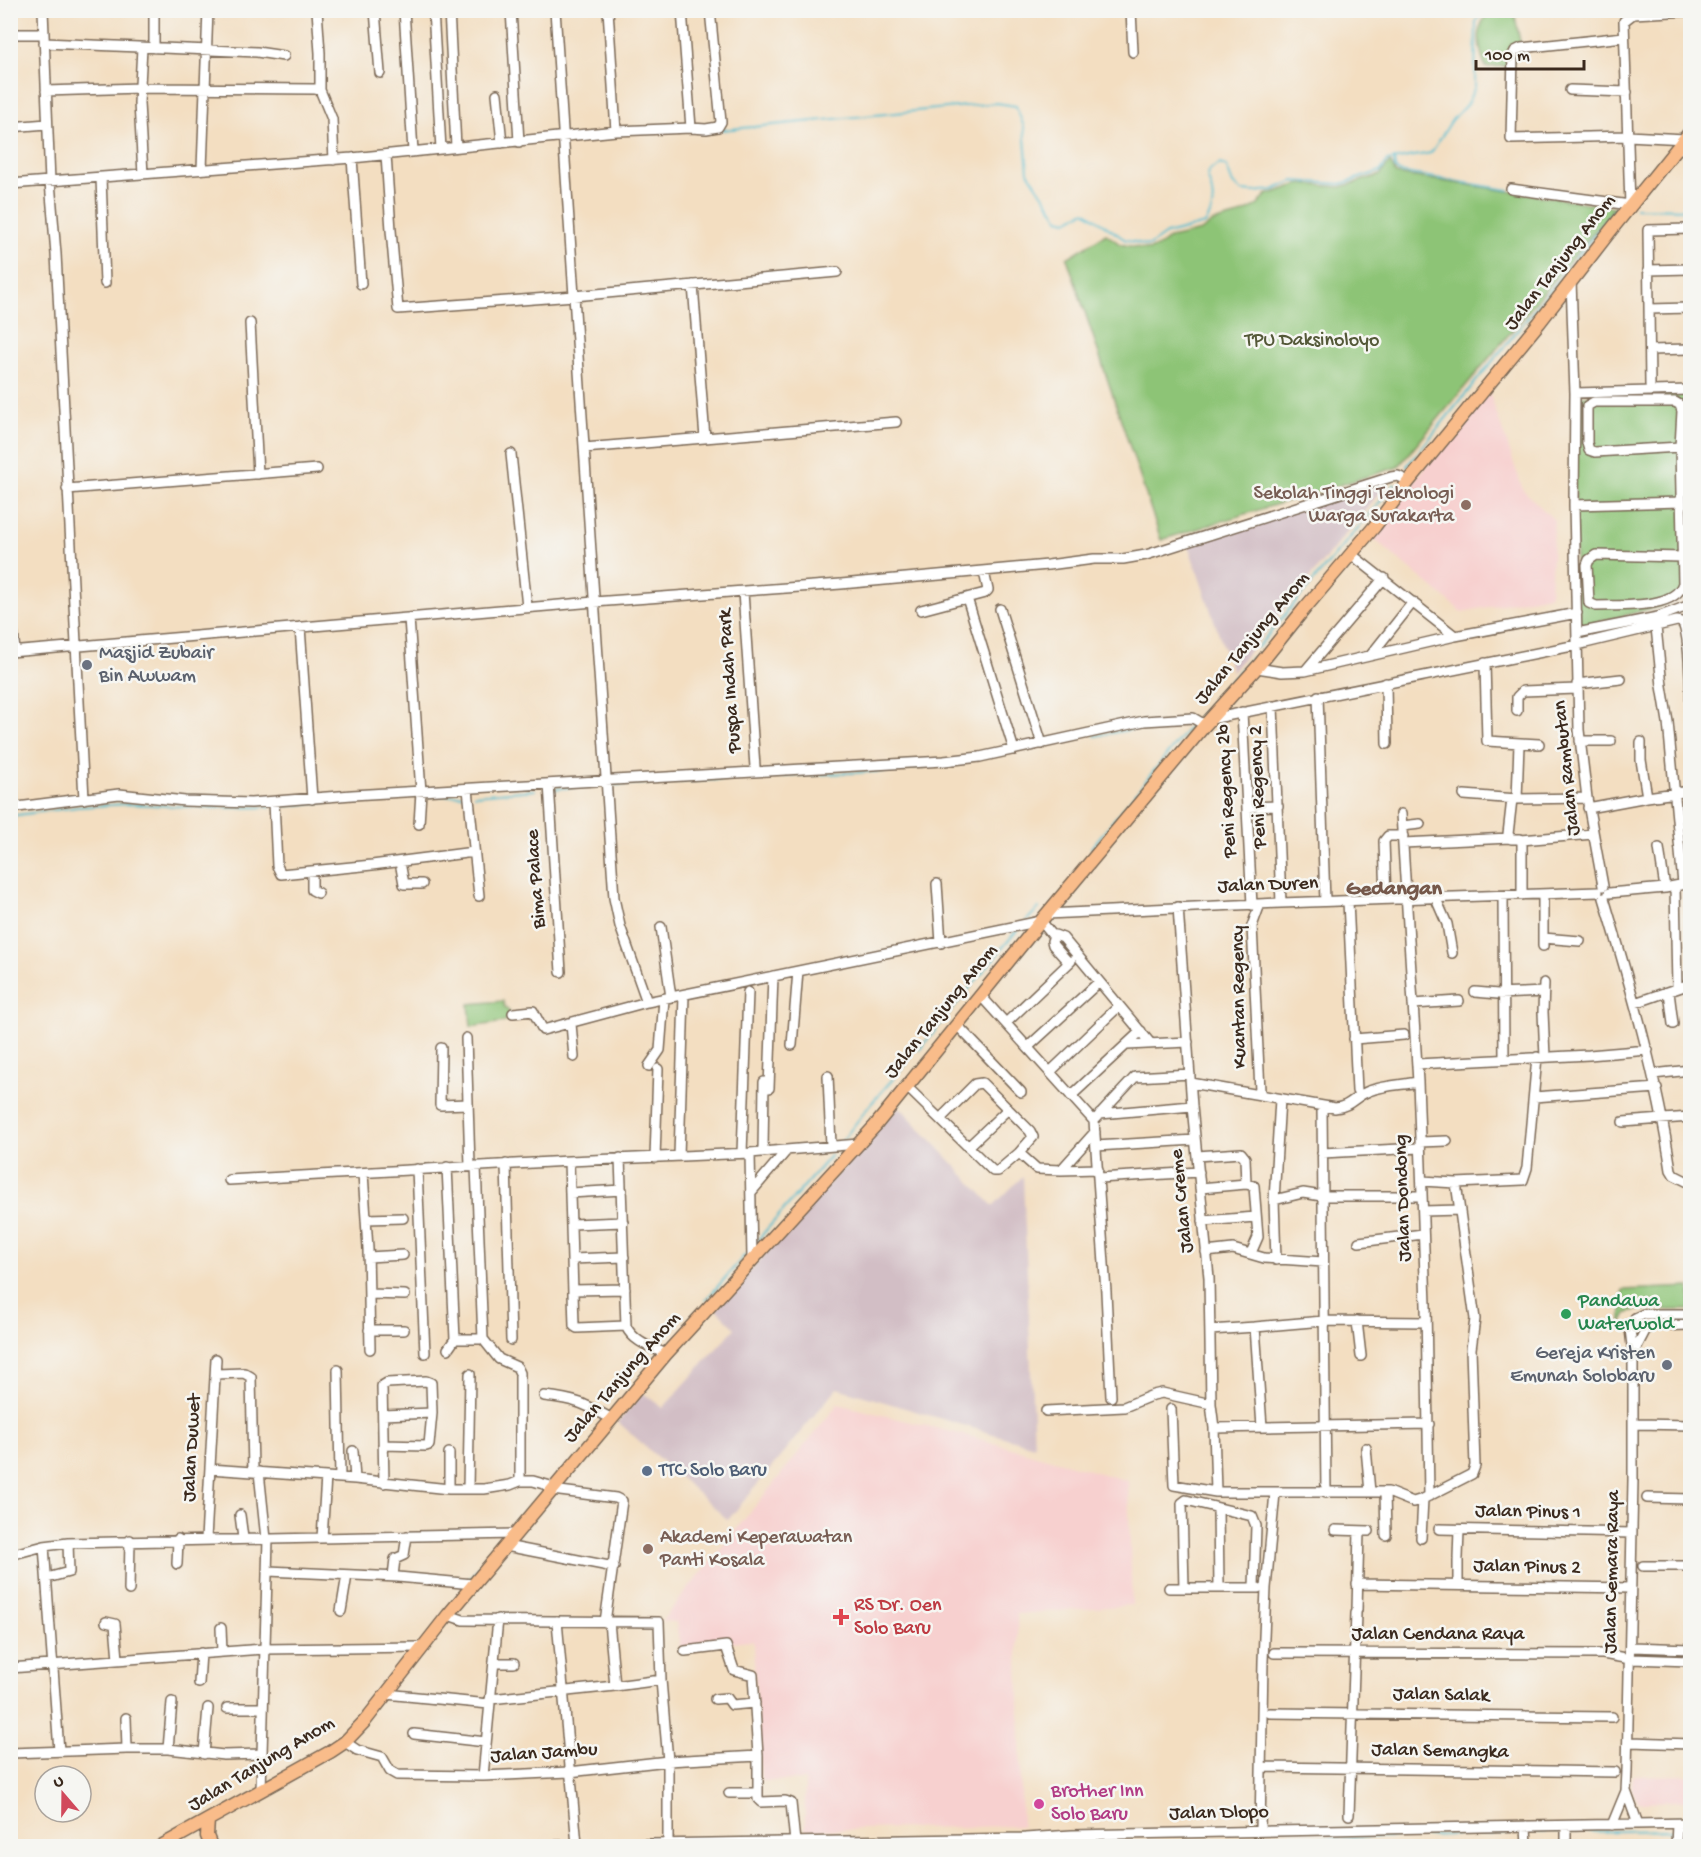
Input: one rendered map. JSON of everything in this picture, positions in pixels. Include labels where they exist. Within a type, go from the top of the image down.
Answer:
[{"type":"main road","name":"Jalan Tanjung Anom","points":[[161,1846],[330,1752],[345,1742],[365,1721],[421,1647],[666,1354],[859,1144],[907,1087],[981,996],[1039,919],[1208,717],[1257,668],[1376,526],[1409,481],[1630,206],[1686,142]]},
{"type":"main road","points":[[208,1820],[207,1836],[211,1846]]},
{"type":"street","points":[[42,10],[84,799]]},
{"type":"street","points":[[154,10],[154,48]]},
{"type":"street","points":[[202,170],[208,10]]},
{"type":"street","points":[[317,10],[320,90],[333,122],[334,160]]},
{"type":"street","points":[[375,10],[380,73]]},
{"type":"street","points":[[404,10],[413,152]]},
{"type":"street","points":[[433,10],[441,149]]},
{"type":"street","points":[[449,10],[456,147]]},
{"type":"street","points":[[511,10],[519,142]]},
{"type":"street","points":[[555,10],[605,780],[616,911],[647,1002]]},
{"type":"street","points":[[609,10],[616,131]]},
{"type":"street","points":[[682,10],[691,128]]},
{"type":"street","points":[[10,184],[334,160],[616,131],[714,128],[721,125],[710,10]]},
{"type":"street","points":[[1131,10],[1133,52]]},
{"type":"street","points":[[1511,189],[1630,206],[1624,21],[1633,14],[1690,11]]},
{"type":"street","points":[[10,34],[142,48],[284,56]]},
{"type":"street","points":[[1624,37],[1521,48],[1515,51],[1511,139],[1628,136],[1686,142]]},
{"type":"street","points":[[142,48],[140,88],[143,174]]},
{"type":"street","points":[[46,91],[140,88],[320,90]]},
{"type":"street","points":[[1570,90],[1627,92]]},
{"type":"street","points":[[497,94],[502,143]]},
{"type":"street","points":[[10,128],[47,124]]},
{"type":"street","points":[[386,155],[397,309],[574,296],[837,272]]},
{"type":"street","points":[[352,158],[361,284]]},
{"type":"street","points":[[101,178],[105,283]]},
{"type":"street","points":[[1650,385],[1648,230],[1690,229]]},
{"type":"street","points":[[1648,270],[1690,268]]},
{"type":"street","name":"Jalan Rambutan","points":[[1572,281],[1577,687],[1580,741],[1588,803],[1604,892],[1648,1050]]},
{"type":"street","points":[[693,285],[705,438]]},
{"type":"street","points":[[1649,309],[1690,308]]},
{"type":"street","points":[[250,323],[258,474]]},
{"type":"street","points":[[1650,350],[1690,349]]},
{"type":"street","points":[[1575,393],[1690,390]]},
{"type":"street","points":[[1680,447],[1595,452],[1589,450],[1587,406],[1594,402],[1675,402],[1680,405],[1682,411],[1680,447],[1683,583],[1678,594],[1650,604],[1596,606],[1589,603],[1587,565],[1589,560],[1596,555],[1682,557]]},
{"type":"street","points":[[584,448],[896,422]]},
{"type":"street","points":[[511,454],[527,608]]},
{"type":"street","points":[[67,489],[316,469]]},
{"type":"street","points":[[10,602],[13,651],[984,572],[1094,559],[1123,560],[1146,555],[1392,477],[1398,476],[1409,481]]},
{"type":"street","points":[[1574,505],[1681,502]]},
{"type":"street","points":[[1351,554],[1455,636]]},
{"type":"street","points":[[921,610],[981,595],[988,591],[984,572]]},
{"type":"street","points":[[1305,670],[1384,578]]},
{"type":"street","name":"Puspa Indah Park","points":[[743,592],[755,767]]},
{"type":"street","points":[[966,598],[1014,750]]},
{"type":"street","points":[[1371,655],[1413,602]]},
{"type":"street","points":[[10,808],[119,794],[274,806],[312,799],[969,759],[1144,721],[1208,717],[1242,712],[1485,663],[1658,617],[1690,605]]},
{"type":"street","points":[[1000,609],[1042,744]]},
{"type":"street","points":[[1257,668],[1282,672],[1305,670],[1455,636],[1577,613]]},
{"type":"street","points":[[409,618],[421,792],[419,824]]},
{"type":"street","points":[[1577,639],[1682,622],[1689,643],[1690,720],[1668,722]]},
{"type":"street","points":[[300,627],[312,799]]},
{"type":"street","points":[[1656,627],[1675,793],[1678,885],[1673,1024]]},
{"type":"street","points":[[1389,632],[1405,647]]},
{"type":"street","points":[[1485,663],[1487,741],[1539,744]]},
{"type":"street","points":[[1517,711],[1517,697],[1523,692],[1577,687],[1621,679]]},
{"type":"street","points":[[1386,683],[1387,744]]},
{"type":"street","points":[[1318,696],[1325,901]]},
{"type":"street","name":"Peni Regency 2","points":[[1273,706],[1281,903]]},
{"type":"street","name":"Peni Regency 2b","points":[[1242,712],[1256,904]]},
{"type":"street","points":[[1580,741],[1611,741]]},
{"type":"street","points":[[1641,742],[1641,760],[1647,796]]},
{"type":"street","points":[[1510,838],[1508,834],[1520,744]]},
{"type":"street","name":"Bima Palace","points":[[549,784],[561,972]]},
{"type":"street","points":[[468,789],[479,896]]},
{"type":"street","points":[[1464,795],[1588,803],[1690,791]]},
{"type":"street","points":[[274,806],[279,872],[283,874],[474,852]]},
{"type":"street","points":[[1248,807],[1278,806]]},
{"type":"street","name":"Jalan Dondong","points":[[1401,814],[1418,1082],[1424,1234],[1429,1424],[1426,1497],[1421,1538]]},
{"type":"street","points":[[1402,835],[1420,824]]},
{"type":"street","points":[[1386,899],[1384,840],[1388,836],[1521,840],[1593,834]]},
{"type":"street","points":[[1521,840],[1522,895]]},
{"type":"street","points":[[1659,848],[1678,885]]},
{"type":"street","points":[[400,862],[404,884],[422,884]]},
{"type":"street","points":[[312,872],[312,890],[318,893]]},
{"type":"street","points":[[937,885],[941,943]]},
{"type":"street","name":"Jalan Duren","points":[[513,1013],[533,1011],[543,1030],[647,1002],[941,943],[1039,919],[1178,908],[1604,892],[1678,885]]},
{"type":"street","points":[[1543,894],[1543,942],[1580,941]]},
{"type":"street","points":[[1503,896],[1504,1059]]},
{"type":"street","points":[[1436,899],[1447,924],[1452,953]]},
{"type":"street","points":[[1348,900],[1357,1091]]},
{"type":"street","name":"Kuantan Regency","points":[[1256,904],[1252,926],[1260,1090]]},
{"type":"street","name":"Jalan Creme","points":[[1178,908],[1192,1106],[1209,1278],[1211,1404],[1216,1492]]},
{"type":"street","points":[[1039,919],[1053,936],[1053,945],[1069,963]]},
{"type":"street","points":[[655,1158],[654,1068],[660,1050],[668,998],[661,927]]},
{"type":"street","points":[[1053,936],[1060,936],[1151,1044]]},
{"type":"street","points":[[1006,1023],[1077,955]]},
{"type":"street","points":[[792,1045],[798,971]]},
{"type":"street","points":[[763,1151],[774,976]]},
{"type":"street","points":[[1028,1047],[1099,982]]},
{"type":"street","points":[[1635,1003],[1690,984]]},
{"type":"street","points":[[1422,1181],[1456,1183],[1525,1179],[1541,1057],[1544,988],[1503,993],[1475,992]]},
{"type":"street","points":[[748,992],[746,1153],[752,1191],[752,1259]]},
{"type":"street","points":[[679,1156],[684,995]]},
{"type":"street","points":[[981,996],[1071,1096],[1097,1118],[1192,1106]]},
{"type":"street","points":[[1413,1004],[1459,1001]]},
{"type":"street","points":[[1050,1072],[1119,1006]]},
{"type":"street","points":[[571,1024],[574,1057]]},
{"type":"street","points":[[957,1025],[1021,1092]]},
{"type":"street","points":[[1071,1096],[1141,1031]]},
{"type":"street","points":[[1354,1039],[1404,1035]]},
{"type":"street","points":[[466,1038],[483,1339],[499,1359],[517,1367],[520,1373],[520,1481]]},
{"type":"street","points":[[1127,1045],[1188,1042]]},
{"type":"street","points":[[441,1048],[440,1105],[468,1104]]},
{"type":"street","points":[[1417,1064],[1648,1050],[1664,1119],[1672,1173],[1690,1183]]},
{"type":"street","points":[[1653,1074],[1690,1070]]},
{"type":"street","points":[[828,1076],[831,1146]]},
{"type":"street","points":[[1111,1397],[1095,1132],[1097,1118],[1135,1077],[1190,1078],[1322,1108],[1346,1107],[1359,1095],[1370,1090],[1418,1082]]},
{"type":"street","points":[[907,1087],[968,1147],[996,1171],[1032,1140],[1032,1134],[985,1084],[979,1082],[940,1119]]},
{"type":"street","points":[[1534,1097],[1657,1088]]},
{"type":"street","points":[[1276,1260],[1274,1200],[1280,1099]]},
{"type":"street","points":[[1322,1108],[1326,1493]]},
{"type":"street","points":[[968,1147],[1008,1109]]},
{"type":"street","points":[[1623,1122],[1690,1117]]},
{"type":"street","points":[[1061,1170],[1095,1132]]},
{"type":"street","points":[[1096,1146],[1195,1140]]},
{"type":"street","points":[[1322,1153],[1447,1141]]},
{"type":"street","points":[[229,1180],[746,1153],[859,1144]]},
{"type":"street","points":[[752,1191],[787,1150]]},
{"type":"street","points":[[1019,1153],[1037,1169],[1098,1174],[1199,1172]]},
{"type":"street","points":[[1197,1156],[1241,1153],[1245,1158],[1246,1184]]},
{"type":"street","points":[[620,1158],[626,1326],[638,1341],[666,1354]]},
{"type":"street","points":[[569,1161],[575,1327],[626,1326]]},
{"type":"street","points":[[506,1164],[511,1340]]},
{"type":"street","points":[[447,1167],[455,1339],[448,1349]]},
{"type":"street","points":[[417,1169],[425,1353]]},
{"type":"street","points":[[363,1173],[370,1349]]},
{"type":"street","points":[[1172,1409],[1174,1485],[1216,1492],[1385,1492],[1394,1493],[1410,1502],[1426,1497],[1469,1475],[1475,1466],[1471,1349],[1475,1318],[1456,1183]]},
{"type":"street","points":[[1200,1188],[1246,1184],[1255,1187],[1258,1237],[1251,1253]]},
{"type":"street","points":[[570,1193],[622,1190]]},
{"type":"street","points":[[1274,1200],[1303,1193],[1322,1196],[1422,1196]]},
{"type":"street","points":[[1423,1211],[1460,1210]]},
{"type":"street","points":[[1203,1221],[1256,1217]]},
{"type":"street","points":[[366,1219],[403,1218]]},
{"type":"street","points":[[572,1224],[623,1222]]},
{"type":"street","points":[[1359,1242],[1424,1234]]},
{"type":"street","points":[[1206,1252],[1233,1249],[1276,1260],[1323,1262]]},
{"type":"street","points":[[368,1257],[403,1256]]},
{"type":"street","points":[[572,1259],[624,1257]]},
{"type":"street","points":[[573,1290],[625,1289]]},
{"type":"street","points":[[369,1294],[405,1295]]},
{"type":"street","name":"Jalan Cemara Raya","points":[[1626,1791],[1631,1659],[1633,1354],[1630,1329],[1633,1321],[1640,1315],[1690,1314]]},
{"type":"street","points":[[1210,1330],[1323,1320],[1426,1322]]},
{"type":"street","points":[[1357,1321],[1361,1356]]},
{"type":"street","points":[[1633,1354],[1645,1331],[1651,1326],[1690,1325]]},
{"type":"street","points":[[1255,1327],[1262,1427]]},
{"type":"street","points":[[369,1330],[404,1330]]},
{"type":"street","points":[[455,1339],[483,1339]]},
{"type":"street","name":"Jalan Duwet","points":[[206,1539],[216,1359]]},
{"type":"street","points":[[338,1370],[340,1478]]},
{"type":"street","points":[[216,1374],[244,1373],[251,1377],[256,1472],[267,1539],[268,1571],[261,1790]]},
{"type":"street","points":[[468,1489],[470,1374]]},
{"type":"street","points":[[383,1445],[428,1446],[432,1386],[426,1381],[382,1386],[383,1415],[383,1445],[384,1483]]},
{"type":"street","points":[[1046,1411],[1124,1407],[1153,1395],[1162,1394],[1211,1404]]},
{"type":"street","points":[[544,1396],[567,1398],[583,1403],[612,1419]]},
{"type":"street","points":[[383,1415],[432,1413]]},
{"type":"street","points":[[1214,1428],[1429,1424]]},
{"type":"street","points":[[1637,1424],[1690,1425]]},
{"type":"street","points":[[1365,1448],[1370,1492]]},
{"type":"street","points":[[353,1450],[355,1479]]},
{"type":"street","points":[[449,1453],[449,1489]]},
{"type":"street","points":[[210,1468],[449,1489],[468,1489],[533,1481],[553,1488],[616,1498],[622,1501],[607,1622],[615,1686]]},
{"type":"street","points":[[322,1538],[326,1477]]},
{"type":"street","points":[[1385,1492],[1386,1534]]},
{"type":"street","points":[[1260,1831],[1266,1588],[1275,1493]]},
{"type":"street","points":[[1647,1498],[1690,1499]]},
{"type":"street","points":[[1184,1588],[1182,1501],[1186,1500],[1254,1518],[1256,1526],[1254,1587]]},
{"type":"street","points":[[1218,1508],[1219,1587]]},
{"type":"street","points":[[240,1515],[243,1538]]},
{"type":"street","name":"Jalan Pinus 1","points":[[1438,1529],[1632,1533]]},
{"type":"street","points":[[1335,1530],[1370,1531]]},
{"type":"street","name":"Jalan Pinus 1","points":[[1458,1559],[1459,1530]]},
{"type":"street","points":[[1349,1815],[1359,1531]]},
{"type":"street","points":[[10,1556],[44,1546],[130,1540],[515,1534]]},
{"type":"street","points":[[393,1576],[395,1559],[405,1554],[407,1536]]},
{"type":"street","points":[[177,1564],[178,1539]]},
{"type":"street","points":[[129,1590],[130,1540]]},
{"type":"street","points":[[46,1578],[69,1572],[68,1543]]},
{"type":"street","points":[[44,1546],[59,1751]]},
{"type":"street","points":[[506,1546],[614,1567]]},
{"type":"street","name":"Jalan Pinus 2","points":[[1458,1559],[1458,1585]]},
{"type":"street","points":[[1642,1566],[1690,1566]]},
{"type":"street","points":[[268,1571],[393,1576],[473,1584]]},
{"type":"street","points":[[341,1611],[347,1575]]},
{"type":"street","name":"Jalan Pinus 2","points":[[1357,1584],[1631,1588]]},
{"type":"street","points":[[1169,1588],[1266,1588]]},
{"type":"street","points":[[448,1615],[463,1620],[659,1622],[668,1761],[668,1845]]},
{"type":"street","points":[[483,1776],[498,1619]]},
{"type":"street","points":[[557,1621],[577,1845]]},
{"type":"street","points":[[106,1622],[114,1623],[118,1659]]},
{"type":"street","points":[[221,1628],[222,1652]]},
{"type":"street","points":[[10,1668],[264,1648],[421,1647]]},
{"type":"street","points":[[686,1651],[728,1647],[734,1670],[753,1675],[758,1799],[761,1802],[791,1803],[795,1842]]},
{"type":"street","name":"Jalan Cendana Raya","points":[[1603,1654],[1631,1647],[1690,1649]]},
{"type":"street","points":[[199,1683],[201,1653]]},
{"type":"street","name":"Jalan Cendana Raya","points":[[1274,1653],[1603,1654],[1631,1659],[1690,1660]]},
{"type":"street","points":[[494,1662],[514,1663]]},
{"type":"street","points":[[386,1694],[425,1700],[489,1701],[661,1680]]},
{"type":"street","points":[[715,1699],[727,1698],[732,1704],[755,1703]]},
{"type":"street","points":[[168,1749],[172,1702]]},
{"type":"street","points":[[204,1754],[208,1708]]},
{"type":"street","points":[[227,1708],[263,1708]]},
{"type":"street","name":"Jalan Salak","points":[[1270,1713],[1612,1717]]},
{"type":"street","points":[[126,1718],[127,1749]]},
{"type":"street","points":[[414,1734],[486,1742]]},
{"type":"street","name":"Jalan Jambu","points":[[345,1742],[357,1750],[382,1757],[390,1771],[397,1775],[483,1776],[569,1772],[668,1761],[758,1756]]},
{"type":"street","points":[[1631,1742],[1690,1744]]},
{"type":"street","points":[[10,1753],[168,1749],[204,1754],[262,1754]]},
{"type":"street","name":"Jalan Semangka","points":[[1265,1767],[1615,1772]]},
{"type":"street","points":[[1626,1791],[1638,1824]]},
{"type":"street","points":[[1612,1825],[1626,1791]]},
{"type":"street","points":[[729,1793],[758,1793]]},
{"type":"street","name":"Jalan Dlopo","points":[[532,1846],[886,1843],[1025,1838],[1072,1840],[1260,1831],[1526,1831],[1566,1835],[1612,1825],[1638,1824],[1677,1828],[1690,1823]]},
{"type":"street","points":[[1676,1846],[1677,1828]]},
{"type":"street","points":[[1526,1831],[1527,1846]]},
{"type":"shaded area","name":"Sekolah Tinggi Teknologi Warga Surakarta","points":[[1489,391],[1523,490],[1554,520],[1550,595],[1462,612],[1369,535]]},
{"type":"shaded area","points":[[1391,479],[1232,672],[1187,542]]},
{"type":"shaded area","points":[[899,1106],[993,1206],[1023,1176],[1034,1446],[837,1388],[728,1520],[618,1422],[643,1393],[663,1408],[735,1328],[716,1309]]},
{"type":"shaded area","name":"RS Dr. Oen Solo Baru","points":[[838,1404],[972,1437],[1128,1481],[1132,1605],[1017,1614],[1022,1826],[805,1830],[805,1780],[761,1781],[753,1641],[680,1647],[676,1622],[662,1621]]},
{"type":"shaded area","points":[[1690,1775],[1690,1801],[1639,1802],[1632,1790],[1632,1776]]},
{"type":"green space","points":[[1493,11],[1514,11],[1521,47],[1511,66],[1485,67],[1481,52],[1480,29],[1482,22]]},
{"type":"green space","name":"TPU Daksinoloyo","points":[[1390,162],[1396,174],[1615,207],[1398,467],[1161,540],[1067,258],[1106,234],[1120,244],[1150,250],[1170,238],[1201,231],[1213,222],[1239,215],[1258,205],[1266,195],[1300,184],[1341,187],[1380,175]]},
{"type":"green space","points":[[1690,393],[1690,593],[1659,607],[1577,627],[1573,396]]},
{"type":"green space","points":[[503,1001],[505,1008],[509,1011],[509,1016],[504,1022],[471,1027],[469,1004]]},
{"type":"green space","points":[[1690,1287],[1690,1310],[1637,1310],[1628,1312],[1621,1325],[1623,1290]]},
{"type":"waterway","points":[[721,130],[997,103],[1016,106],[1024,127],[1028,172],[1059,219],[1067,221],[1085,211],[1124,239],[1149,246],[1166,234],[1205,224],[1211,212],[1213,200],[1207,176],[1210,170],[1219,164],[1226,166],[1233,184],[1242,191],[1253,192],[1273,190],[1294,181],[1341,184],[1381,171],[1387,161],[1431,153],[1452,120],[1467,104],[1475,87],[1476,22],[1482,10]]},
{"type":"waterway","points":[[1394,159],[1395,168],[1399,172],[1509,190]]},
{"type":"waterway","points":[[1575,259],[1618,206]]},
{"type":"waterway","points":[[1635,208],[1690,209]]},
{"type":"waterway","points":[[1407,466],[1570,266]]},
{"type":"waterway","points":[[1257,648],[1395,484]]},
{"type":"waterway","points":[[1198,718],[1252,657]]},
{"type":"waterway","points":[[1178,723],[1193,723]]},
{"type":"waterway","points":[[1091,848],[1192,724]]},
{"type":"waterway","points":[[1095,736],[1154,725]]},
{"type":"waterway","points":[[610,785],[887,771],[927,766]]},
{"type":"waterway","points":[[553,789],[597,785]]},
{"type":"waterway","points":[[474,795],[535,790]]},
{"type":"waterway","points":[[424,796],[465,795]]},
{"type":"waterway","points":[[276,807],[339,800]]},
{"type":"waterway","points":[[10,816],[77,807],[128,804],[217,808],[270,807]]},
{"type":"waterway","points":[[1026,921],[1039,908]]},
{"type":"waterway","points":[[919,1050],[1018,929]]},
{"type":"waterway","points":[[842,1141],[907,1063]]},
{"type":"waterway","points":[[756,1242],[831,1155]]},
{"type":"waterway","points":[[706,1300],[746,1254]]},
{"type":"waterway","points":[[469,1579],[503,1539]]},
{"type":"waterway","points":[[1569,1832],[1675,1830]]},
{"type":"waterway","points":[[1680,1830],[1690,1830]]},
{"type":"waterway","points":[[1530,1832],[1564,1832]]},
{"type":"waterway","points":[[1153,1843],[1525,1833]]},
{"type":"waterway","points":[[1080,1843],[1122,1843]]},
{"type":"waterway","points":[[935,1846],[1041,1846]]},
{"type":"place","name":"Sekolah Tinggi Teknologi Warga Surakarta","points":[[1466,505]]},
{"type":"place","name":"Masjid Zubair Bin Awwam","points":[[87,665]]},
{"type":"place","name":"Pandawa Waterwold","points":[[1566,1314]]},
{"type":"place","name":"Gereja Kristen Emunah Solobaru","points":[[1667,1365]]},
{"type":"place","name":"TTC Solo Baru","points":[[647,1471]]},
{"type":"place","name":"Akademi Keperawatan Panti Kosala","points":[[648,1549]]},
{"type":"place","name":"RS Dr. Oen Solo Baru","points":[[841,1617]]},
{"type":"place","name":"Brother Inn Solo Baru","points":[[1039,1804]]},
{"type":"district","name":"Gedangan","points":[[1394,890]]}]
